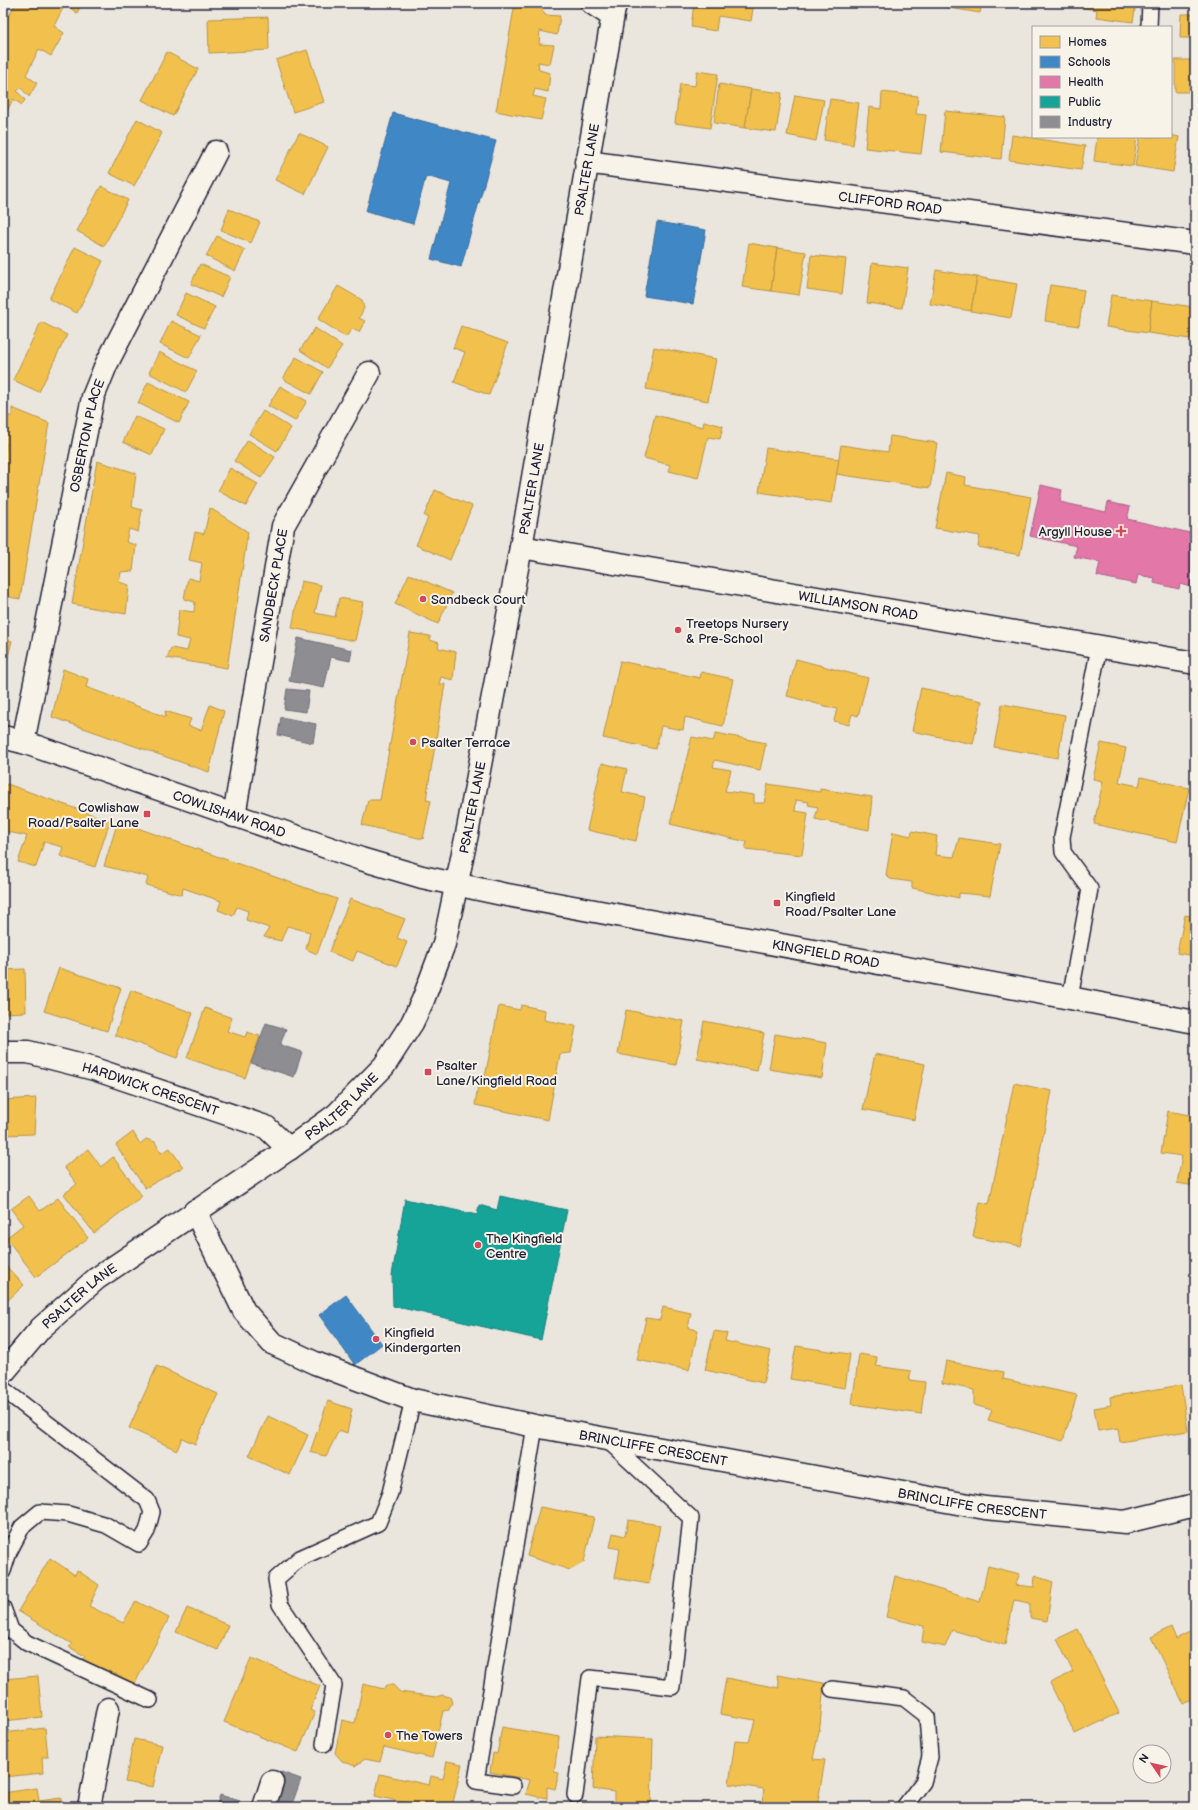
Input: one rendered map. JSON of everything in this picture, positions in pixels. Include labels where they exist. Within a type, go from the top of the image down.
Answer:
[{"type":"street","points":[[592,3],[614,10]]},
{"type":"street","name":"PSALTER LANE","points":[[3,1373],[41,1328],[96,1279],[289,1149],[341,1110],[384,1066],[412,1023],[437,966],[444,944],[457,885],[521,547],[586,162],[614,10]]},
{"type":"street","name":"OSBERTON PLACE","points":[[13,739],[93,397],[106,365],[216,152]]},
{"type":"street","name":"CLIFFORD ROAD","points":[[586,162],[1195,243]]},
{"type":"street","name":"SANDBECK PLACE","points":[[234,816],[282,526],[368,374]]},
{"type":"street","name":"WILLIAMSON ROAD","points":[[521,547],[1195,663]]},
{"type":"street","name":"COWLISHAW ROAD","points":[[13,739],[234,816],[409,874],[457,885]]},
{"type":"street","name":"KINGFIELD ROAD","points":[[457,885],[1195,1022]]},
{"type":"street","name":"HARDWICK CRESCENT","points":[[3,1052],[28,1052],[94,1069],[266,1127],[289,1149]]},
{"type":"street","name":"BRINCLIFFE CRESCENT","points":[[195,1211],[244,1311],[272,1343],[314,1363],[412,1400],[535,1426],[603,1437],[985,1508],[1125,1522],[1195,1506]]},
{"type":"street","points":[[89,1807],[108,1709]]},
{"type":"street","points":[[264,1807],[272,1782]]},
{"type":"lane","points":[[1149,26],[1150,3]]},
{"type":"lane","points":[[1070,998],[1090,889],[1063,852],[1062,837],[1099,647]]},
{"type":"lane","points":[[3,1389],[147,1500],[152,1512],[147,1531],[139,1544],[106,1525],[68,1514],[40,1512],[22,1527],[8,1552],[3,1571]]},
{"type":"lane","points":[[324,1744],[334,1685],[280,1604],[276,1579],[300,1558],[378,1523],[390,1493],[412,1400]]},
{"type":"lane","points":[[513,1786],[476,1781],[535,1426]]},
{"type":"lane","points":[[575,1795],[590,1678],[672,1686],[691,1518],[603,1437]]},
{"type":"lane","points":[[3,1608],[11,1630],[27,1643],[150,1700]]},
{"type":"lane","points":[[832,1689],[904,1698],[927,1716],[930,1757],[923,1782],[904,1807]]},
{"type":"building: Homes","points":[[16,3],[82,3],[77,13],[65,4],[54,26],[64,33],[51,56],[39,49],[26,75],[37,83],[29,97],[21,88],[17,91],[25,100],[22,105],[13,99],[3,119],[3,26]]},
{"type":"building: Homes","points":[[515,3],[540,3],[545,15],[560,16],[557,35],[540,31],[539,44],[554,45],[550,64],[538,62],[539,70],[550,73],[548,92],[535,89],[533,96],[546,99],[541,120],[496,111]]},
{"type":"building: Homes","points":[[694,3],[754,3],[751,21],[718,16],[716,31],[691,27]]},
{"type":"building: Homes","points":[[939,3],[982,3],[980,13],[938,6]]},
{"type":"building: Homes","points":[[1067,3],[1136,3],[1133,22],[1096,17],[1097,10],[1067,5]]},
{"type":"building: Homes","points":[[1181,14],[1195,14],[1195,92],[1175,92],[1175,60],[1191,60],[1191,38],[1180,38]]},
{"type":"building: Homes","points":[[268,17],[269,50],[209,53],[208,19]]},
{"type":"building: Homes","points":[[307,50],[324,102],[293,112],[276,60]]},
{"type":"building: Homes","points":[[167,52],[198,69],[173,116],[142,100]]},
{"type":"building: Homes","points":[[697,71],[718,74],[710,128],[675,123],[680,84],[695,86]]},
{"type":"building: Homes","points":[[719,84],[751,89],[745,128],[714,123]]},
{"type":"building: Homes","points":[[751,89],[782,93],[776,132],[745,128]]},
{"type":"building: Homes","points":[[882,92],[918,96],[916,114],[926,115],[921,154],[865,148],[869,107],[881,109]]},
{"type":"building: Homes","points":[[795,95],[824,100],[816,141],[787,135]]},
{"type":"building: Homes","points":[[830,99],[859,103],[853,145],[824,140]]},
{"type":"building: Homes","points":[[945,111],[1005,117],[1001,159],[941,152]]},
{"type":"building: Homes","points":[[137,119],[162,133],[134,186],[109,173]]},
{"type":"building: Homes","points":[[299,133],[328,147],[305,194],[275,180]]},
{"type":"building: Homes","points":[[1194,133],[1195,168],[1190,168]]},
{"type":"building: Homes","points":[[1012,135],[1085,146],[1081,170],[1009,160]]},
{"type":"building: Homes","points":[[1172,135],[1179,137],[1173,172],[1135,166],[1140,138],[1172,138]]},
{"type":"building: Homes","points":[[1097,138],[1137,138],[1133,166],[1094,161]]},
{"type":"building: Homes","points":[[101,186],[128,200],[104,246],[77,231]]},
{"type":"building: Homes","points":[[229,209],[260,222],[251,243],[221,230]]},
{"type":"building: Homes","points":[[217,236],[245,250],[235,271],[206,256]]},
{"type":"building: Homes","points":[[749,243],[777,248],[771,291],[742,287]]},
{"type":"building: Homes","points":[[75,247],[103,261],[77,313],[49,299]]},
{"type":"building: Homes","points":[[777,248],[806,252],[799,295],[771,291]]},
{"type":"building: Homes","points":[[811,255],[846,259],[842,294],[807,289]]},
{"type":"building: Homes","points":[[872,263],[908,268],[902,308],[867,303]]},
{"type":"building: Homes","points":[[200,264],[230,277],[221,297],[191,284]]},
{"type":"building: Homes","points":[[936,270],[977,277],[971,311],[930,304]]},
{"type":"building: Homes","points":[[977,277],[1017,284],[1011,318],[971,311]]},
{"type":"building: Homes","points":[[1050,285],[1084,290],[1079,326],[1045,321]]},
{"type":"building: Homes","points":[[338,286],[362,300],[364,308],[359,318],[365,321],[359,332],[352,329],[346,337],[318,319]]},
{"type":"building: Homes","points":[[186,293],[215,307],[204,328],[176,315]]},
{"type":"building: Homes","points":[[1111,295],[1152,301],[1148,333],[1106,327]]},
{"type":"building: Homes","points":[[1152,301],[1194,307],[1190,339],[1148,333]]},
{"type":"building: Homes","points":[[171,321],[201,335],[189,358],[160,344]]},
{"type":"building: Homes","points":[[41,322],[67,335],[39,392],[13,380]]},
{"type":"building: Homes","points":[[461,326],[508,343],[489,395],[454,382],[465,352],[453,348]]},
{"type":"building: Homes","points":[[315,328],[342,346],[327,368],[300,350]]},
{"type":"building: Homes","points":[[654,347],[716,359],[708,401],[646,389]]},
{"type":"building: Homes","points":[[159,352],[197,371],[186,392],[149,373]]},
{"type":"building: Homes","points":[[296,357],[323,372],[311,394],[283,379]]},
{"type":"building: Homes","points":[[148,382],[189,402],[179,423],[138,403]]},
{"type":"building: Homes","points":[[280,386],[307,401],[295,421],[268,406]]},
{"type":"building: Homes","points":[[12,408],[49,423],[20,599],[3,596],[3,451],[5,451],[6,443],[3,442],[3,416],[12,416]]},
{"type":"building: Homes","points":[[263,411],[291,428],[277,451],[249,434]]},
{"type":"building: Homes","points":[[655,415],[703,427],[704,421],[723,426],[720,439],[708,437],[698,478],[669,471],[670,465],[644,458]]},
{"type":"building: Homes","points":[[135,416],[164,429],[152,455],[123,442]]},
{"type":"building: Homes","points":[[890,436],[937,443],[930,488],[836,474],[841,445],[888,452]]},
{"type":"building: Homes","points":[[248,440],[275,457],[261,478],[234,461]]},
{"type":"building: Homes","points":[[766,448],[839,459],[832,503],[759,492]]},
{"type":"building: Homes","points":[[97,461],[136,473],[132,507],[142,510],[138,532],[129,529],[126,542],[136,545],[133,571],[121,572],[119,582],[129,585],[126,614],[72,604]]},
{"type":"building: Homes","points":[[230,468],[258,484],[246,506],[218,491]]},
{"type":"building: Homes","points":[[946,473],[966,477],[965,485],[1031,497],[1020,555],[978,547],[980,536],[935,528]]},
{"type":"building: Homes","points":[[435,490],[472,506],[450,560],[416,545],[428,518],[424,516]]},
{"type":"building: Homes","points":[[210,508],[248,532],[227,668],[167,658],[171,648],[187,651],[190,640],[176,637],[179,610],[194,612],[195,602],[184,599],[188,578],[199,581],[202,563],[189,560],[195,532],[204,534]]},
{"type":"building: Homes","name":"Sandbeck Court","points":[[409,574],[452,593],[438,624],[395,604]]},
{"type":"building: Homes","points":[[301,581],[321,585],[315,613],[335,617],[339,598],[363,602],[355,641],[292,628]]},
{"type":"building: Homes","name":"Psalter Terrace","points":[[410,633],[430,636],[430,640],[439,643],[438,648],[456,652],[453,680],[441,677],[439,684],[445,684],[426,800],[431,801],[423,839],[362,825],[368,800],[380,800]]},
{"type":"building: Homes","points":[[3,638],[12,641],[3,676]]},
{"type":"building: Homes","points":[[796,659],[868,678],[858,716],[852,714],[849,725],[834,721],[837,709],[787,696]]},
{"type":"building: Homes","points":[[620,661],[700,678],[701,672],[733,679],[723,726],[685,717],[683,730],[661,726],[656,749],[603,738]]},
{"type":"building: Homes","points":[[63,669],[88,679],[86,687],[166,717],[165,711],[191,719],[188,726],[201,730],[210,705],[224,711],[209,772],[52,717]]},
{"type":"building: Homes","points":[[921,688],[982,701],[973,744],[912,731]]},
{"type":"building: Homes","points":[[1002,704],[1065,715],[1058,758],[994,747]]},
{"type":"building: Homes","points":[[716,733],[766,743],[760,770],[715,760],[713,767],[731,770],[725,791],[754,795],[754,803],[764,803],[768,784],[820,792],[820,789],[872,797],[869,830],[815,819],[818,807],[808,805],[809,802],[796,800],[795,811],[808,813],[802,855],[745,849],[747,842],[670,824],[692,737],[713,741]]},
{"type":"building: Homes","points":[[1101,743],[1126,748],[1119,782],[1139,786],[1141,777],[1189,788],[1177,842],[1094,824],[1103,781],[1093,779]]},
{"type":"building: Homes","points":[[602,763],[627,769],[622,792],[645,797],[636,841],[587,830]]},
{"type":"building: Homes","points":[[3,784],[10,785],[110,821],[95,867],[60,856],[63,847],[44,842],[36,867],[18,862],[27,836],[3,831]]},
{"type":"building: Homes","points":[[118,821],[337,899],[317,954],[306,949],[310,932],[287,926],[281,941],[264,937],[269,928],[246,920],[248,911],[237,907],[233,916],[218,910],[221,901],[183,888],[182,895],[146,885],[148,877],[104,866]]},
{"type":"building: Homes","points":[[912,831],[937,836],[935,855],[954,857],[959,838],[1000,844],[990,896],[959,893],[959,898],[912,888],[912,882],[890,879],[886,875],[893,832],[911,836]]},
{"type":"building: Homes","points":[[350,899],[405,919],[397,938],[407,942],[397,966],[357,951],[353,961],[329,952]]},
{"type":"building: Homes","points":[[1185,915],[1195,917],[1195,956],[1177,953]]},
{"type":"building: Homes","points":[[59,968],[121,988],[107,1031],[44,1011]]},
{"type":"building: Homes","points":[[25,969],[26,1012],[3,1013],[3,970]]},
{"type":"building: Homes","points":[[131,990],[193,1013],[177,1058],[115,1035]]},
{"type":"building: Homes","points":[[521,1005],[545,1010],[544,1020],[576,1026],[571,1053],[560,1054],[548,1120],[475,1105],[478,1086],[483,1087],[499,1006],[520,1010]]},
{"type":"building: Homes","points":[[205,1008],[232,1018],[227,1031],[245,1037],[247,1032],[260,1036],[245,1078],[187,1058]]},
{"type":"building: Homes","points":[[626,1010],[684,1021],[676,1065],[618,1054]]},
{"type":"building: Homes","points":[[704,1021],[764,1033],[757,1071],[697,1059]]},
{"type":"building: Homes","points":[[775,1034],[827,1043],[822,1078],[769,1069]]},
{"type":"building: Homes","points":[[875,1054],[925,1064],[914,1120],[863,1109]]},
{"type":"building: Homes","points":[[1014,1083],[1052,1091],[1021,1246],[973,1237],[980,1202],[989,1204]]},
{"type":"building: Homes","points":[[36,1098],[34,1134],[3,1135],[3,1100]]},
{"type":"building: Homes","points":[[1168,1111],[1195,1116],[1195,1186],[1177,1183],[1182,1156],[1161,1153]]},
{"type":"building: Homes","points":[[133,1132],[140,1144],[146,1139],[155,1142],[161,1153],[170,1148],[183,1167],[145,1188],[116,1145]]},
{"type":"building: Homes","points":[[88,1149],[101,1167],[113,1157],[142,1196],[94,1233],[64,1194],[77,1184],[64,1167]]},
{"type":"building: Homes","points":[[29,1196],[40,1211],[58,1198],[88,1238],[36,1277],[6,1238],[23,1225],[11,1209]]},
{"type":"building: Homes","points":[[3,1263],[24,1285],[3,1305]]},
{"type":"building: Homes","points":[[663,1307],[691,1313],[688,1328],[698,1330],[689,1370],[637,1360],[646,1318],[660,1320]]},
{"type":"building: Homes","points":[[714,1331],[727,1333],[725,1341],[771,1351],[763,1383],[705,1370]]},
{"type":"building: Homes","points":[[796,1346],[850,1354],[845,1388],[790,1379]]},
{"type":"building: Homes","points":[[859,1354],[877,1357],[876,1366],[911,1371],[909,1380],[925,1382],[921,1414],[852,1404]]},
{"type":"building: Homes","points":[[946,1361],[1004,1372],[1003,1379],[1077,1395],[1063,1441],[988,1420],[992,1410],[974,1405],[974,1390],[942,1383]]},
{"type":"building: Homes","points":[[157,1366],[218,1394],[195,1444],[182,1438],[177,1450],[129,1428]]},
{"type":"building: Homes","points":[[1181,1385],[1188,1431],[1120,1442],[1118,1428],[1098,1431],[1094,1408],[1111,1405],[1110,1397]]},
{"type":"building: Homes","points":[[328,1401],[352,1409],[347,1433],[339,1430],[326,1456],[310,1452]]},
{"type":"building: Homes","points":[[268,1416],[308,1435],[290,1475],[249,1456]]},
{"type":"building: Homes","points":[[540,1507],[594,1517],[584,1562],[570,1570],[527,1556]]},
{"type":"building: Homes","points":[[628,1520],[660,1525],[649,1584],[615,1578],[620,1549],[610,1547],[613,1533],[625,1536]]},
{"type":"building: Homes","points":[[50,1558],[75,1575],[77,1570],[99,1585],[89,1606],[123,1623],[136,1601],[169,1618],[132,1689],[81,1661],[85,1656],[69,1647],[72,1644],[18,1611]]},
{"type":"building: Homes","points":[[988,1566],[1020,1574],[1015,1585],[1034,1587],[1035,1576],[1053,1582],[1047,1621],[1030,1618],[1030,1603],[1014,1600],[1005,1645],[952,1630],[945,1647],[922,1642],[924,1626],[886,1617],[895,1576],[980,1602]]},
{"type":"building: Homes","points":[[187,1608],[228,1625],[218,1650],[176,1632]]},
{"type":"building: Homes","points":[[1171,1627],[1176,1639],[1195,1629],[1195,1697],[1183,1703],[1151,1637]]},
{"type":"building: Homes","points":[[1078,1629],[1119,1713],[1075,1734],[1050,1683],[1073,1672],[1057,1639]]},
{"type":"building: Homes","points":[[251,1658],[320,1686],[310,1710],[315,1712],[298,1752],[224,1722]]},
{"type":"building: Homes","points":[[777,1675],[824,1683],[820,1726],[813,1759],[825,1760],[817,1807],[779,1807],[762,1803],[764,1789],[729,1784],[735,1741],[749,1742],[755,1720],[720,1714],[726,1678],[779,1688]]},
{"type":"building: Homes","points":[[38,1676],[42,1717],[3,1721],[3,1679]]},
{"type":"building: Homes","name":"The Towers","points":[[363,1684],[384,1689],[387,1685],[393,1685],[400,1692],[436,1697],[442,1695],[450,1697],[452,1703],[448,1710],[443,1711],[432,1758],[384,1747],[380,1762],[365,1759],[355,1766],[342,1761],[335,1753],[342,1720],[355,1723]]},
{"type":"building: Homes","points":[[502,1727],[559,1737],[554,1772],[559,1773],[555,1789],[547,1787],[547,1799],[526,1794],[530,1780],[490,1772],[493,1753],[497,1754]]},
{"type":"building: Homes","points":[[45,1728],[48,1757],[42,1757],[43,1773],[3,1777],[3,1733]]},
{"type":"building: Homes","points":[[595,1736],[653,1739],[651,1807],[614,1807],[614,1792],[593,1789]]},
{"type":"building: Homes","points":[[134,1739],[162,1745],[153,1787],[125,1782]]},
{"type":"building: Homes","points":[[447,1761],[462,1764],[452,1807],[425,1807],[375,1796],[380,1774],[429,1785],[431,1776],[443,1779]]},
{"type":"building: Homes","points":[[37,1788],[39,1801],[61,1798],[61,1807],[3,1807],[3,1793]]},
{"type":"building: Schools","points":[[393,113],[496,141],[461,267],[431,259],[451,183],[426,176],[413,224],[366,211]]},
{"type":"building: Schools","points":[[657,222],[706,230],[693,304],[644,296]]},
{"type":"building: Schools","points":[[346,1295],[382,1344],[355,1365],[319,1315]]},
{"type":"building: Health","points":[[1041,485],[1062,490],[1060,502],[1106,512],[1108,502],[1130,507],[1127,519],[1195,534],[1195,588],[1180,584],[1179,589],[1154,583],[1155,578],[1138,575],[1136,584],[1097,576],[1100,562],[1074,557],[1077,546],[1030,536]]},
{"type":"building: Public","name":"The Kingfield Centre","points":[[500,1196],[567,1210],[541,1340],[393,1306],[392,1275],[405,1199],[477,1215],[479,1205],[497,1210]]},
{"type":"building: Industry","points":[[298,638],[352,650],[350,661],[331,657],[324,688],[289,681]]},
{"type":"building: Industry","points":[[287,689],[309,691],[306,712],[284,709]]},
{"type":"building: Industry","points":[[281,717],[316,724],[313,743],[278,735]]},
{"type":"building: Industry","points":[[266,1023],[286,1029],[280,1045],[302,1052],[294,1077],[251,1063]]},
{"type":"building: Industry","points":[[281,1772],[301,1779],[291,1807],[269,1807]]},
{"type":"building: Industry","points":[[220,1795],[240,1801],[238,1807],[216,1807]]},
{"type":"place","name":"Argyll House","points":[[1121,531]]},
{"type":"place","name":"Sandbeck Court","points":[[423,599]]},
{"type":"place","name":"Treetops Nursery & Pre-School","points":[[678,630]]},
{"type":"place","name":"Psalter Terrace","points":[[413,742]]},
{"type":"place","name":"Cowlishaw Road/Psalter Lane","points":[[147,814]]},
{"type":"place","name":"Kingfield Road/Psalter Lane","points":[[777,903]]},
{"type":"place","name":"Psalter Lane/Kingfield Road","points":[[428,1072]]},
{"type":"place","name":"The Kingfield Centre","points":[[478,1245]]},
{"type":"place","name":"Kingfield Kindergarten","points":[[376,1339]]},
{"type":"place","name":"The Towers","points":[[388,1735]]}]
